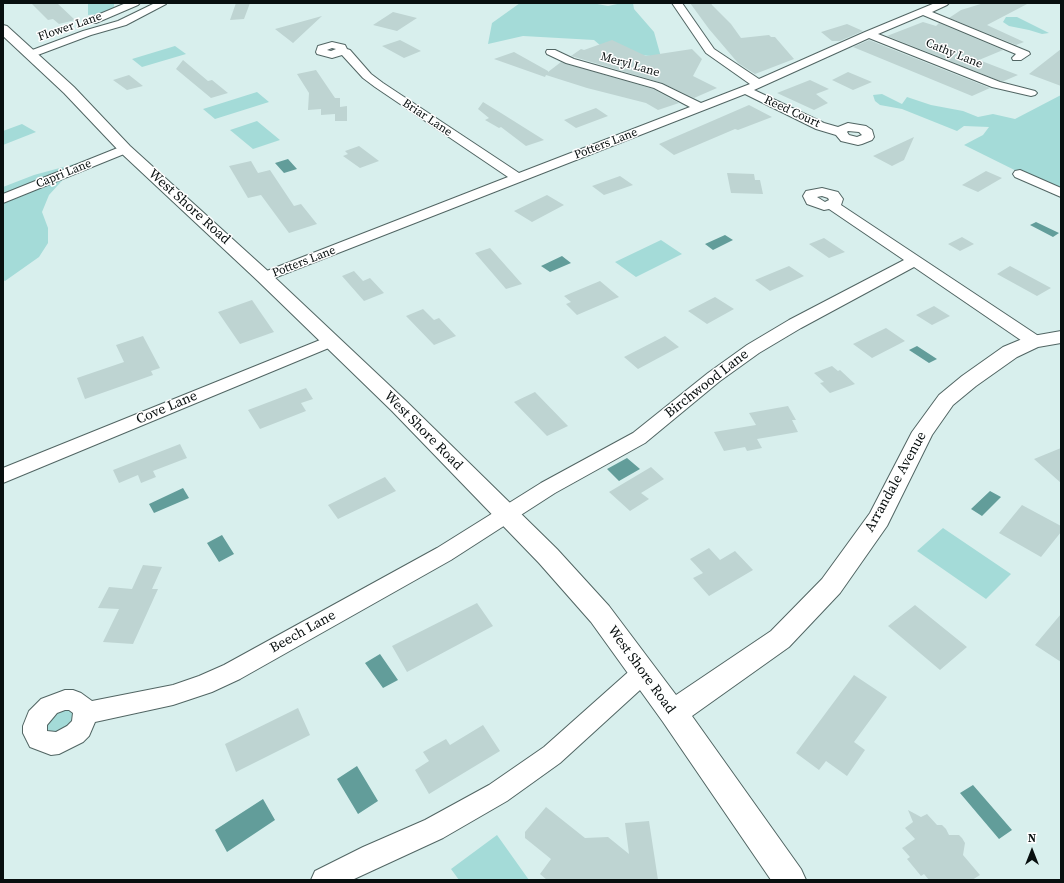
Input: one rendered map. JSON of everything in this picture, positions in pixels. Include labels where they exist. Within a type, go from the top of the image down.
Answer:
[{"type":"main road","name":"West Shore Road","points":[[3,29],[89,110],[126,149],[264,277],[399,406],[548,556],[589,600],[672,713],[790,880]]},
{"type":"main road","name":"Arrandale Avenue","points":[[672,713],[780,639],[831,586],[879,519],[923,432],[946,400],[969,381],[1010,352],[1028,344],[1061,337]]},
{"type":"street","points":[[27,51],[134,3]]},
{"type":"street","points":[[677,3],[710,50],[758,84]]},
{"type":"street","name":"Potters Lane","points":[[264,277],[745,90],[869,34],[944,3]]},
{"type":"street","name":"Flower Lane","points":[[27,51],[122,23],[164,4]]},
{"type":"street","points":[[924,12],[1025,54],[1017,58]]},
{"type":"street","name":"Cathy Lane","points":[[869,34],[996,85],[1030,93]]},
{"type":"street","name":"Briar Lane","points":[[342,51],[346,52],[367,76],[378,85],[518,178]]},
{"type":"street","name":"Meryl Lane","points":[[551,52],[570,61],[658,86],[700,108]]},
{"type":"street","name":"Reed Court","points":[[745,90],[820,126],[840,132]]},
{"type":"street","name":"Capri Lane","points":[[3,199],[126,149]]},
{"type":"street","points":[[1020,174],[1061,193]]},
{"type":"street","points":[[832,205],[1005,322],[1028,344]]},
{"type":"street","name":"Birchwood Lane","points":[[506,515],[548,488],[639,438],[753,348],[914,261]]},
{"type":"street","name":"Cove Lane","points":[[3,476],[330,341]]},
{"type":"street","name":"Beech Lane","points":[[85,713],[173,695],[204,685],[232,672],[444,554],[506,515]]},
{"type":"street","points":[[324,880],[372,856],[434,829],[498,793],[552,755],[643,673]]},
{"type":"shaded area","points":[[88,3],[114,3],[114,12],[88,15]]},
{"type":"shaded area","points":[[520,3],[592,3],[608,6],[622,3],[633,3],[634,9],[654,32],[661,57],[608,52],[594,40],[523,36],[488,44],[492,23]]},
{"type":"shaded area","points":[[1006,17],[1017,17],[1049,33],[1042,34],[1009,26],[1003,22]]},
{"type":"shaded area","points":[[175,46],[186,54],[142,67],[132,59]]},
{"type":"shaded area","points":[[257,92],[269,102],[215,119],[203,109]]},
{"type":"shaded area","points":[[882,94],[902,104],[907,97],[931,105],[963,111],[978,117],[993,114],[1015,119],[1061,95],[1061,193],[964,145],[983,135],[989,127],[964,126],[957,131],[902,109],[880,105],[875,101],[873,95]]},
{"type":"shaded area","points":[[257,121],[280,140],[253,149],[230,130]]},
{"type":"shaded area","points":[[22,124],[36,132],[3,145],[3,131]]},
{"type":"shaded area","points":[[288,159],[297,169],[284,173],[275,163]]},
{"type":"shaded area","points":[[78,163],[49,195],[42,212],[48,228],[48,243],[39,257],[5,281],[3,280],[3,187],[34,175]]},
{"type":"shaded area","points":[[1036,222],[1059,233],[1053,237],[1030,225]]},
{"type":"shaded area","points":[[725,235],[733,240],[713,250],[705,244]]},
{"type":"shaded area","points":[[661,240],[682,254],[636,277],[615,262]]},
{"type":"shaded area","points":[[562,256],[571,263],[550,272],[541,266]]},
{"type":"shaded area","points":[[917,346],[937,359],[929,363],[909,350]]},
{"type":"shaded area","points":[[627,458],[640,469],[619,481],[607,469]]},
{"type":"shaded area","points":[[183,488],[189,498],[154,513],[149,504]]},
{"type":"shaded area","points":[[990,491],[1001,497],[982,516],[971,509]]},
{"type":"shaded area","points":[[943,528],[1011,574],[986,599],[917,551]]},
{"type":"shaded area","points":[[222,535],[234,554],[219,562],[207,543]]},
{"type":"shaded area","points":[[380,654],[398,680],[383,688],[365,663]]},
{"type":"shaded area","points":[[68,705],[80,718],[52,739],[42,723]]},
{"type":"shaded area","points":[[357,766],[378,801],[358,814],[337,779]]},
{"type":"shaded area","points":[[973,785],[1012,830],[999,839],[960,793]]},
{"type":"shaded area","points":[[263,799],[275,820],[227,852],[215,830]]},
{"type":"shaded area","points":[[497,835],[529,880],[459,880],[451,869]]},
{"type":"building","points":[[31,3],[57,3],[75,20],[59,24],[53,19],[48,20]]},
{"type":"building","points":[[236,3],[250,3],[244,19],[230,20]]},
{"type":"building","points":[[690,3],[711,3],[731,24],[741,38],[769,35],[771,37],[775,37],[794,59],[755,74],[738,63],[709,29]]},
{"type":"building","points":[[984,3],[1029,3],[987,25],[1024,42],[1016,45],[949,18],[961,10]]},
{"type":"building","points":[[393,12],[417,18],[397,31],[373,25]]},
{"type":"building","points":[[322,16],[293,43],[275,29]]},
{"type":"building","points":[[923,22],[936,26],[939,23],[1003,50],[979,60],[1018,75],[1004,81],[1000,81],[887,36]]},
{"type":"building","points":[[847,24],[863,31],[840,41],[832,41],[821,32]]},
{"type":"building","points":[[400,40],[421,51],[404,58],[382,46]]},
{"type":"building","points":[[612,40],[646,56],[692,49],[702,59],[693,76],[717,88],[694,98],[662,83],[571,56],[581,49],[584,50]]},
{"type":"building","points":[[869,40],[990,88],[972,96],[853,47]]},
{"type":"building","points":[[1061,49],[1061,86],[1029,74]]},
{"type":"building","points":[[514,52],[548,72],[561,62],[653,89],[679,103],[658,110],[646,103],[587,88],[546,75],[545,77],[494,59]]},
{"type":"building","points":[[183,60],[208,81],[212,80],[228,93],[211,98],[176,69]]},
{"type":"building","points":[[316,70],[335,98],[340,98],[340,107],[347,106],[347,121],[335,121],[335,114],[321,115],[321,109],[308,110],[309,93],[297,74]]},
{"type":"building","points":[[848,72],[872,82],[853,90],[832,80]]},
{"type":"building","points":[[129,75],[143,86],[127,90],[113,80]]},
{"type":"building","points":[[810,80],[829,89],[816,94],[828,103],[814,110],[777,93]]},
{"type":"building","points":[[483,102],[544,140],[526,146],[501,127],[499,128],[485,120],[489,118],[478,109]]},
{"type":"building","points":[[749,105],[772,117],[738,130],[735,129],[674,155],[659,144]]},
{"type":"building","points":[[596,108],[608,116],[576,128],[564,120]]},
{"type":"building","points":[[914,137],[904,160],[892,166],[873,156]]},
{"type":"building","points":[[359,146],[379,161],[360,168],[343,156],[348,154],[345,151]]},
{"type":"building","points":[[251,161],[258,173],[270,170],[294,206],[301,204],[317,224],[289,233],[261,195],[248,198],[229,166]]},
{"type":"building","points":[[986,171],[1002,178],[978,192],[962,185]]},
{"type":"building","points":[[727,173],[754,174],[755,180],[760,180],[763,194],[731,193]]},
{"type":"building","points":[[620,176],[633,185],[604,195],[592,186]]},
{"type":"building","points":[[547,195],[564,205],[532,222],[514,211]]},
{"type":"building","points":[[962,237],[974,244],[960,251],[948,244]]},
{"type":"building","points":[[824,238],[845,252],[829,258],[809,244]]},
{"type":"building","points":[[490,248],[522,284],[506,289],[475,253]]},
{"type":"building","points":[[789,266],[804,276],[770,291],[755,280]]},
{"type":"building","points":[[1010,266],[1051,288],[1037,296],[997,274]]},
{"type":"building","points":[[354,271],[363,281],[370,278],[384,293],[364,301],[342,276]]},
{"type":"building","points":[[600,281],[619,297],[577,315],[566,304],[571,302],[564,296]]},
{"type":"building","points":[[715,297],[734,309],[707,324],[688,311]]},
{"type":"building","points":[[252,300],[274,332],[240,344],[218,312]]},
{"type":"building","points":[[934,306],[950,316],[932,325],[916,315]]},
{"type":"building","points":[[423,309],[434,320],[439,318],[456,336],[434,345],[406,316]]},
{"type":"building","points":[[886,328],[905,341],[872,358],[853,344]]},
{"type":"building","points":[[143,336],[160,368],[151,371],[153,375],[85,399],[77,378],[124,362],[116,345]]},
{"type":"building","points":[[665,336],[679,347],[638,369],[624,357]]},
{"type":"building","points":[[832,366],[838,371],[840,370],[855,384],[830,393],[820,383],[824,382],[814,373]]},
{"type":"building","points":[[306,388],[313,399],[301,403],[306,411],[260,429],[248,410]]},
{"type":"building","points":[[535,392],[568,426],[547,436],[514,402]]},
{"type":"building","points":[[788,406],[796,420],[792,420],[798,432],[757,439],[762,448],[747,451],[745,447],[724,451],[714,432],[756,425],[749,413]]},
{"type":"building","points":[[180,444],[187,458],[153,471],[156,477],[141,483],[138,475],[119,483],[113,470]]},
{"type":"building","points":[[1061,448],[1061,483],[1034,459]]},
{"type":"building","points":[[651,467],[664,479],[641,493],[649,499],[630,511],[609,492]]},
{"type":"building","points":[[385,477],[396,491],[338,519],[328,505]]},
{"type":"building","points":[[1022,505],[1061,526],[1061,532],[1041,557],[999,533]]},
{"type":"building","points":[[709,548],[720,560],[735,551],[753,570],[709,596],[693,578],[703,573],[690,559]]},
{"type":"building","points":[[143,565],[162,567],[152,589],[158,589],[133,644],[103,642],[119,609],[98,608],[109,587],[132,589]]},
{"type":"building","points":[[477,603],[493,626],[407,672],[392,646]]},
{"type":"building","points":[[915,605],[967,647],[940,670],[888,626]]},
{"type":"building","points":[[1061,614],[1061,662],[1035,645]]},
{"type":"building","points":[[854,675],[887,697],[854,742],[865,750],[847,776],[826,761],[819,770],[796,753]]},
{"type":"building","points":[[298,708],[310,735],[236,772],[225,744]]},
{"type":"building","points":[[483,725],[500,751],[429,794],[415,770],[429,761],[423,752],[446,739],[450,745]]},
{"type":"building","points":[[546,807],[585,838],[608,837],[629,854],[625,823],[649,821],[658,880],[547,880],[540,874],[551,859],[525,838],[525,832]]},
{"type":"building","points":[[908,810],[921,817],[927,814],[937,825],[942,825],[949,835],[959,835],[965,843],[963,855],[980,875],[972,880],[929,880],[924,874],[921,876],[907,859],[910,857],[902,848],[915,839],[905,828],[913,822]]}]
